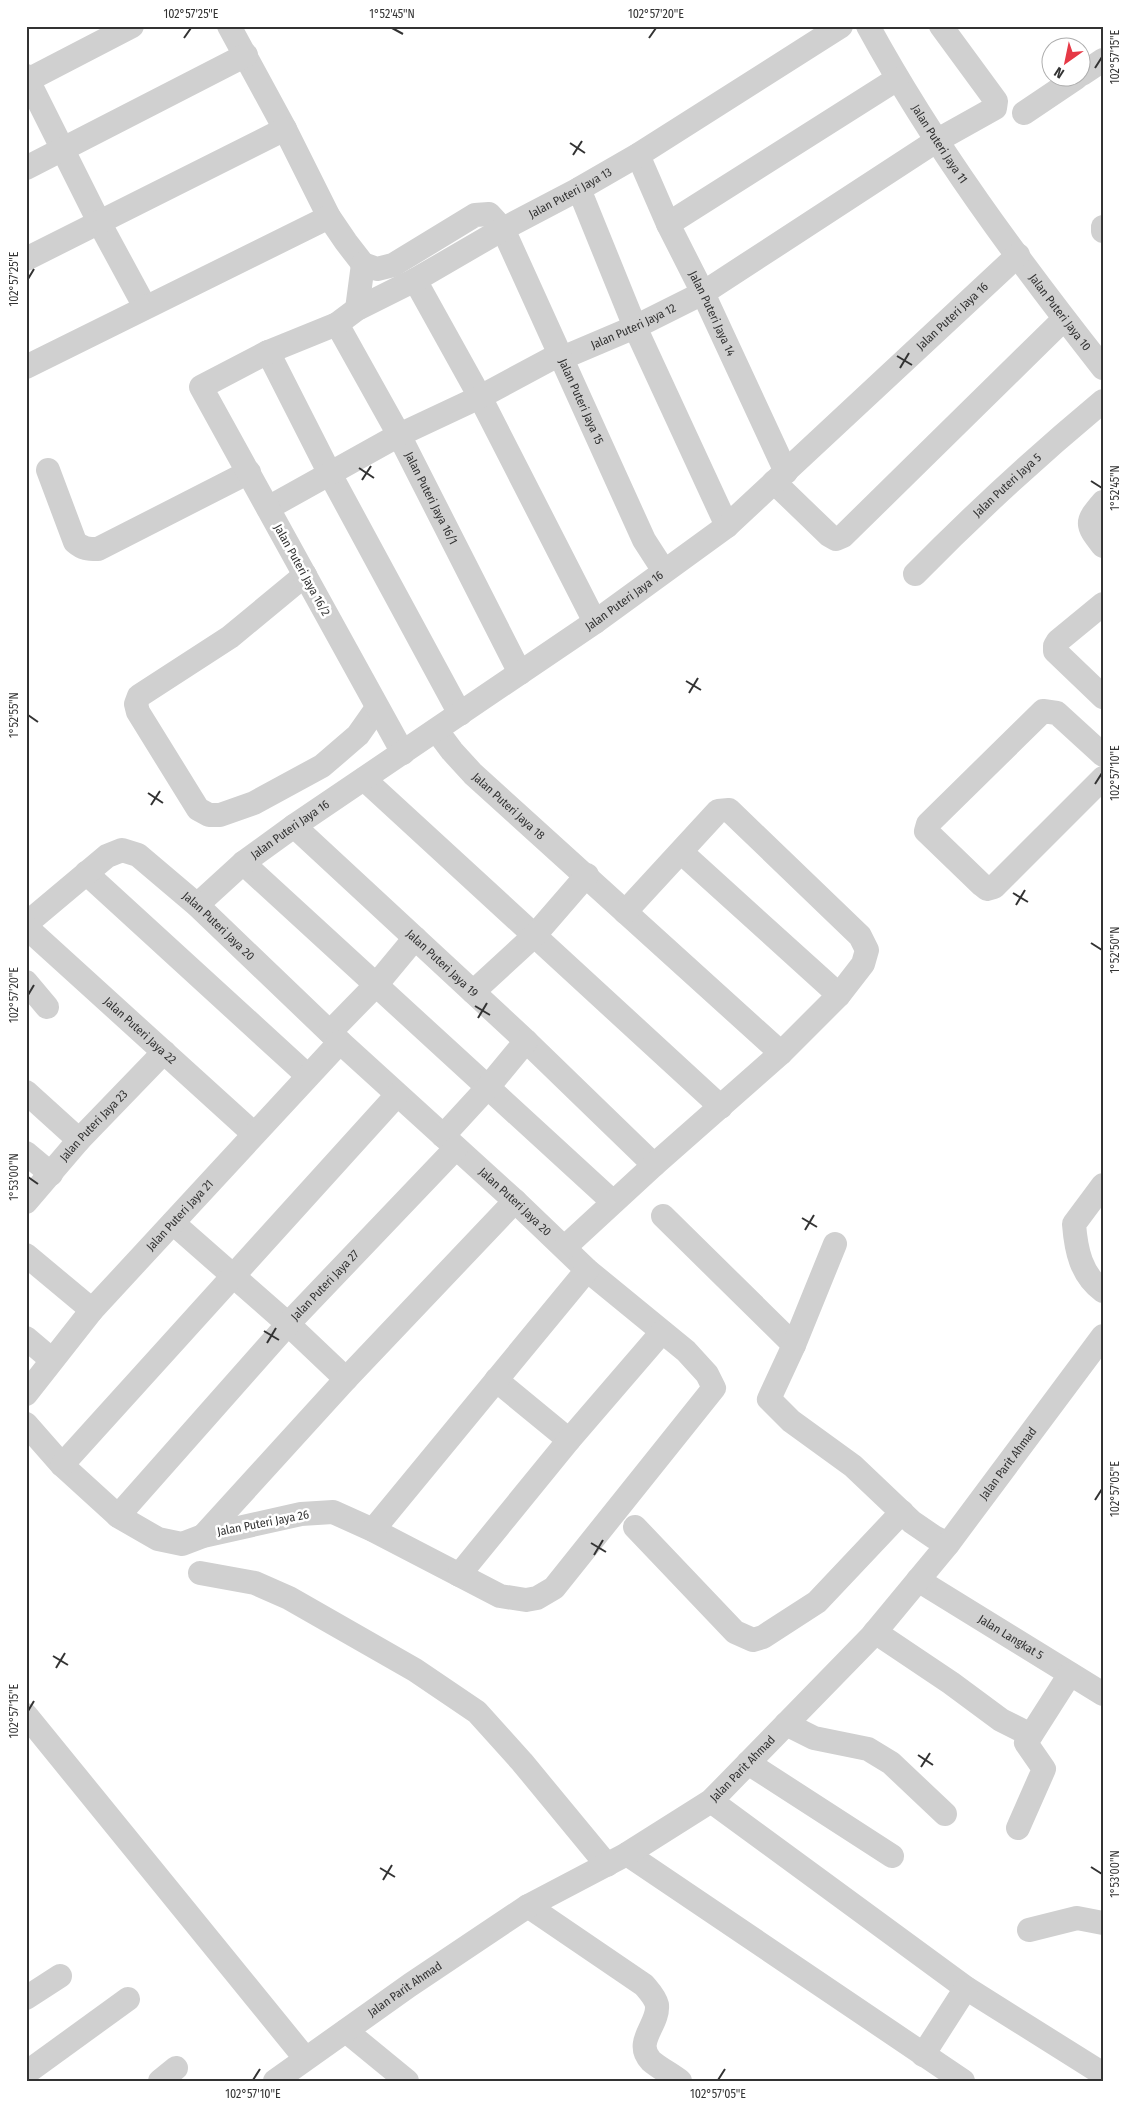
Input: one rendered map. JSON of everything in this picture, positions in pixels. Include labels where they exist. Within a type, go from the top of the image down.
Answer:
[{"type":"street","points":[[132,26],[27,79],[100,224],[145,307]]},
{"type":"street","points":[[229,26],[285,129],[329,218],[363,264],[377,269],[392,266],[476,214],[490,214],[503,229]]},
{"type":"street","name":"Jalan Puteri Jaya 13","points":[[201,387],[268,352],[337,324],[357,309],[415,280],[503,229],[579,189],[638,155],[841,26]]},
{"type":"street","name":"Jalan Puteri Jaya 11","points":[[868,26],[897,79],[936,141],[1018,255]]},
{"type":"street","name":"Jalan Puteri Jaya 12","points":[[268,508],[399,435],[561,356],[635,326],[703,293],[936,141],[995,108],[996,104],[941,26]]},
{"type":"street","points":[[26,168],[246,55]]},
{"type":"street","points":[[1092,67],[1103,60]]},
{"type":"street","points":[[668,224],[897,79]]},
{"type":"street","points":[[1024,113],[1061,88]]},
{"type":"street","points":[[26,259],[100,224],[285,129]]},
{"type":"street","name":"Jalan Puteri Jaya 14","points":[[638,155],[668,224],[703,293],[780,477]]},
{"type":"street","points":[[579,189],[635,326],[727,526]]},
{"type":"street","points":[[26,367],[329,218]]},
{"type":"street","points":[[1103,226],[1103,231]]},
{"type":"street","name":"Jalan Puteri Jaya 15","points":[[503,229],[644,540],[664,571]]},
{"type":"street","name":"Jalan Puteri Jaya 10","points":[[1018,255],[1064,319],[1103,368]]},
{"type":"street","name":"Jalan Puteri Jaya 16","points":[[197,905],[243,863],[294,826],[437,731],[595,622],[727,526],[1018,255]]},
{"type":"street","points":[[357,309],[363,264]]},
{"type":"street","points":[[415,280],[480,397],[595,622]]},
{"type":"street","points":[[780,477],[828,535],[836,539],[843,536],[1064,319]]},
{"type":"street","name":"Jalan Puteri Jaya 16/1","points":[[337,324],[399,435],[520,673]]},
{"type":"street","points":[[268,352],[330,474],[460,714]]},
{"type":"street","name":"Jalan Puteri Jaya 16/2","points":[[201,387],[376,708],[403,753]]},
{"type":"street","name":"Jalan Puteri Jaya 5","points":[[915,574],[961,527],[1046,449],[1103,401]]},
{"type":"street","points":[[48,470],[75,542],[81,548],[89,549],[98,549],[249,472]]},
{"type":"street","points":[[1103,502],[1090,516],[1088,522],[1090,530],[1103,546]]},
{"type":"street","points":[[305,575],[230,638],[139,696],[136,704],[138,712],[198,809],[209,815],[220,815],[254,803],[322,766],[358,735],[376,708]]},
{"type":"street","points":[[1103,604],[1058,641],[1055,646],[1055,651],[1103,697]]},
{"type":"street","points":[[1103,755],[1057,713],[1043,711],[928,824],[926,830],[929,836],[987,889],[994,887],[1103,778]]},
{"type":"street","name":"Jalan Puteri Jaya 18","points":[[437,731],[473,774],[781,1053]]},
{"type":"street","points":[[364,779],[721,1107]]},
{"type":"street","points":[[565,1247],[654,1165],[781,1053],[839,995],[863,964],[867,950],[860,936],[729,810],[718,811],[625,912]]},
{"type":"street","name":"Jalan Puteri Jaya 19","points":[[294,826],[526,1041],[654,1165]]},
{"type":"street","name":"Jalan Puteri Jaya 22","points":[[122,850],[107,856],[26,926],[254,1134]]},
{"type":"street","name":"Jalan Puteri Jaya 20","points":[[122,850],[138,855],[197,905],[335,1037],[565,1247],[587,1270],[686,1351],[707,1374],[714,1388],[554,1588]]},
{"type":"street","points":[[681,852],[839,995]]},
{"type":"street","points":[[243,863],[613,1202]]},
{"type":"street","points":[[86,873],[308,1076]]},
{"type":"street","points":[[473,992],[535,935],[586,875]]},
{"type":"street","name":"Jalan Puteri Jaya 21","points":[[26,1394],[92,1310],[308,1076],[335,1037],[414,938]]},
{"type":"street","points":[[26,982],[47,1007]]},
{"type":"street","name":"Jalan Puteri Jaya 27","points":[[118,1516],[449,1142],[488,1087],[526,1041]]},
{"type":"street","name":"Jalan Puteri Jaya 23","points":[[26,1202],[80,1140],[164,1052]]},
{"type":"street","points":[[26,1092],[80,1140]]},
{"type":"street","points":[[62,1466],[398,1095]]},
{"type":"street","points":[[26,1153],[50,1174]]},
{"type":"street","points":[[1101,1290],[1082,1267],[1076,1244],[1074,1224],[1103,1186]]},
{"type":"street","points":[[203,1536],[346,1380],[515,1201]]},
{"type":"street","points":[[664,1216],[794,1345]]},
{"type":"street","points":[[173,1223],[288,1324],[346,1380]]},
{"type":"street","points":[[835,1244],[794,1345],[769,1399],[791,1421],[853,1466],[907,1517],[941,1540]]},
{"type":"street","points":[[26,1255],[92,1310]]},
{"type":"street","points":[[374,1530],[587,1270]]},
{"type":"street","points":[[459,1575],[569,1440],[662,1332]]},
{"type":"street","name":"Jalan Parit Ahmad","points":[[275,2081],[296,2046],[346,2031],[410,1985],[528,1906],[617,1859],[711,1801],[875,1632],[918,1580],[941,1540],[1103,1336]]},
{"type":"street","points":[[26,1338],[52,1360]]},
{"type":"street","points":[[496,1380],[569,1440]]},
{"type":"street","name":"Jalan Puteri Jaya 26","points":[[26,1424],[62,1466],[118,1516],[158,1539],[182,1544],[203,1536],[301,1514],[333,1512],[374,1530],[500,1596],[526,1600],[537,1598],[554,1588]]},
{"type":"street","points":[[635,1526],[735,1632],[753,1640],[769,1633],[817,1602],[907,1517]]},
{"type":"street","points":[[200,1573],[255,1583],[289,1598],[365,1640],[430,1680],[477,1712],[591,1844],[963,2081]]},
{"type":"street","name":"Jalan Langkat 5","points":[[918,1580],[1103,1694]]},
{"type":"street","points":[[875,1632],[951,1683],[1001,1720],[1031,1734]]},
{"type":"street","points":[[1018,1828],[1044,1769],[1026,1743],[1070,1674]]},
{"type":"street","points":[[26,1715],[296,2046]]},
{"type":"street","points":[[786,1724],[814,1738],[868,1749],[891,1763],[945,1814]]},
{"type":"street","points":[[748,1763],[892,1856]]},
{"type":"street","points":[[711,1801],[966,1988],[1103,2074]]},
{"type":"street","points":[[528,1906],[644,1985],[653,1996],[657,2005],[656,2015],[644,2041],[645,2052],[651,2061],[680,2081]]},
{"type":"street","points":[[1028,1930],[1077,1918],[1103,1923]]},
{"type":"street","points":[[26,1998],[60,1976]]},
{"type":"street","points":[[923,2055],[966,1988]]},
{"type":"street","points":[[26,2072],[128,1999]]},
{"type":"street","points":[[346,2031],[407,2081]]}]
